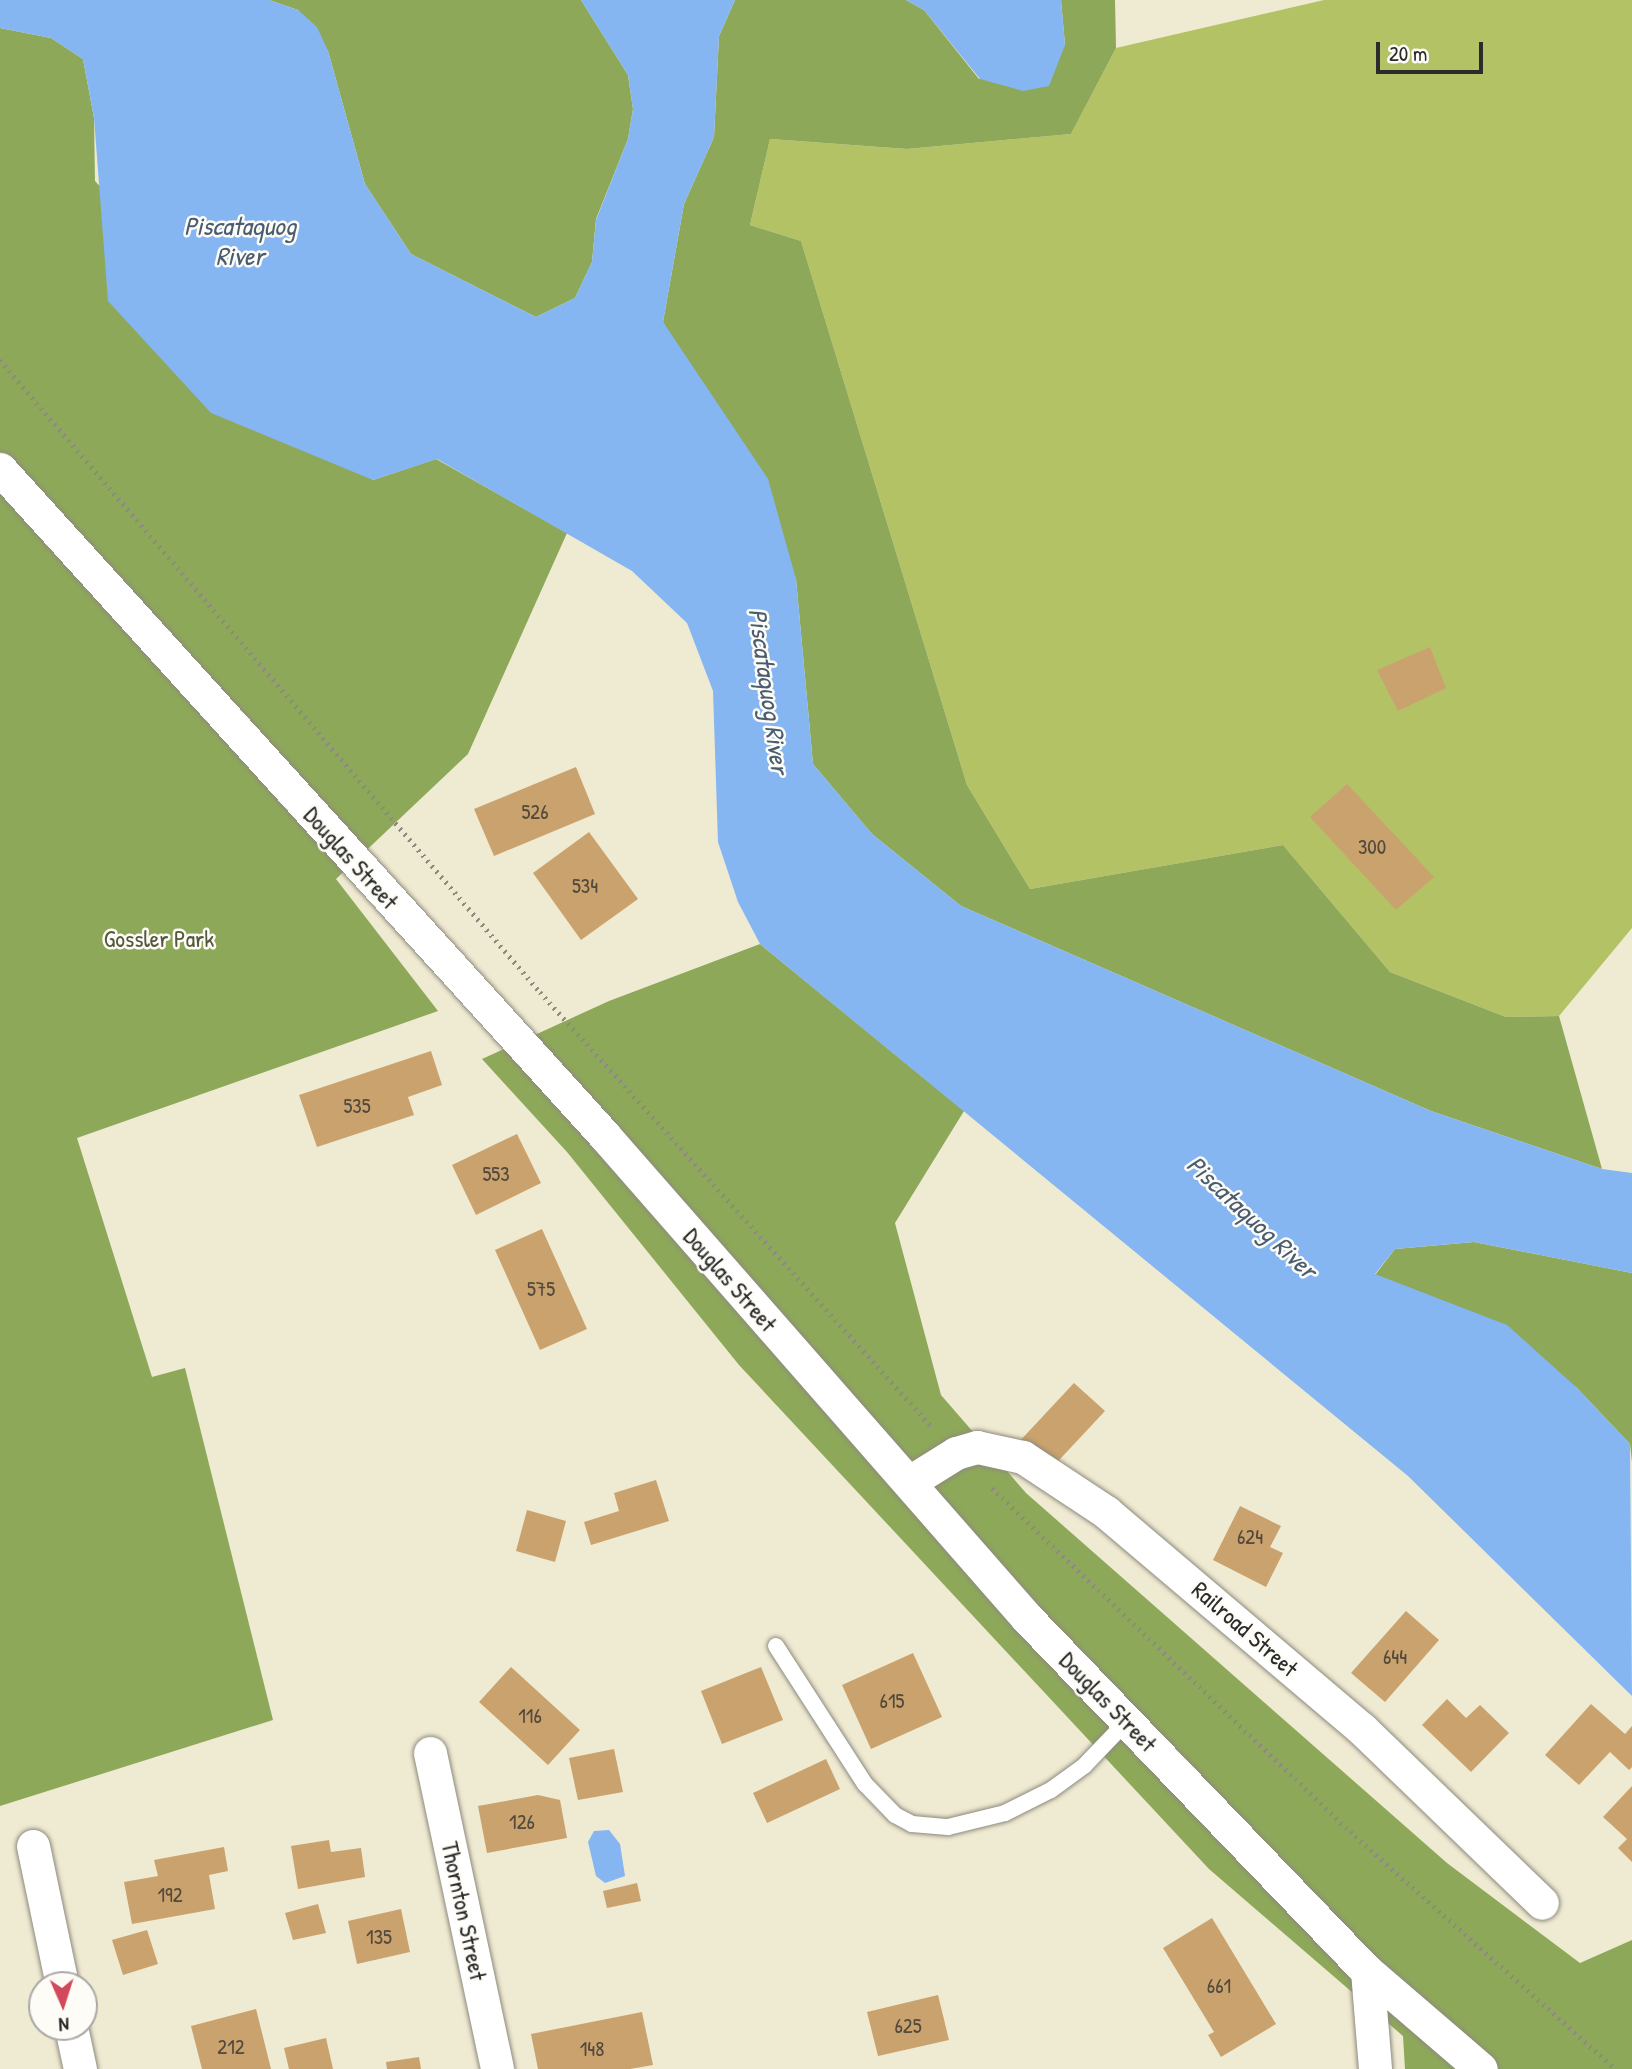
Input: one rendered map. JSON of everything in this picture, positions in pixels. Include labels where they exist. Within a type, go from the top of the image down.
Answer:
[{"type":"street","name":"Douglas Street","points":[[0,469],[604,1135],[911,1481],[1027,1618],[1367,1971],[1481,2069]]},
{"type":"street","name":"Railroad Street","points":[[911,1481],[956,1453],[977,1447],[1023,1457],[1106,1512],[1362,1730],[1542,1903]]},
{"type":"street","name":"Thornton Street","points":[[430,1753],[497,2069]]},
{"type":"street","points":[[33,1846],[59,1971]]},
{"type":"street","points":[[1367,1971],[1375,2069]]},
{"type":"street","points":[[74,2041],[80,2069]]},
{"type":"lane","points":[[776,1646],[865,1784],[895,1815],[912,1824],[948,1826],[1005,1813],[1051,1790],[1084,1766],[1127,1721]]},
{"type":"path","points":[[0,360],[540,992],[956,1453],[1355,1836],[1616,2069]]},
{"type":"green space","points":[[269,0],[581,0],[628,75],[633,109],[628,139],[596,219],[592,262],[575,298],[536,317],[411,254],[365,184],[328,51],[298,10]]},
{"type":"green space","points":[[735,0],[906,0],[924,10],[979,79],[1065,45],[1061,0],[1115,0],[1116,48],[1071,134],[907,149],[770,139],[750,225],[801,241],[967,785],[1030,889],[1283,845],[1390,972],[1506,1017],[1559,1016],[1602,1169],[1431,1111],[961,906],[872,834],[813,764],[796,579],[663,322],[684,204],[714,137],[719,36]]},
{"type":"green space","points":[[1324,0],[1632,0],[1632,928],[1559,1016],[1506,1017],[1390,972],[1283,845],[1030,889],[967,785],[801,241],[750,225],[770,139],[907,149],[1071,134],[1116,48]]},
{"type":"green space","name":"Gossler Park","points":[[0,28],[51,38],[83,59],[94,118],[95,181],[373,480],[436,459],[567,533],[468,754],[336,879],[438,1011],[77,1138],[152,1377],[185,1368],[273,1720],[0,1806]]},
{"type":"green space","points":[[760,944],[964,1111],[895,1223],[941,1395],[1026,1493],[1447,1863],[1580,1963],[1632,1940],[1632,2069],[1405,2069],[1403,2036],[1209,1869],[739,1365],[567,1152],[482,1059],[609,1001]]},
{"type":"green space","points":[[1474,1242],[1632,1273],[1632,1462],[1630,1444],[1576,1387],[1375,1275],[1395,1249]]},
{"type":"water","name":"Piscataquog River","points":[[0,0],[269,0],[298,10],[317,27],[328,51],[365,184],[411,254],[536,317],[575,298],[592,262],[596,220],[628,139],[633,109],[628,75],[581,0],[735,0],[719,36],[714,137],[684,204],[663,322],[768,479],[796,579],[813,764],[872,834],[961,906],[1431,1111],[1602,1169],[1632,1173],[1632,1273],[1474,1242],[1395,1249],[1375,1274],[1507,1325],[1576,1387],[1630,1444],[1632,1696],[1408,1476],[760,944],[738,902],[718,842],[713,691],[687,623],[632,571],[437,459],[373,480],[211,413],[108,301],[94,118],[83,59],[51,38],[0,28]]},
{"type":"water","points":[[906,0],[1061,0],[1065,45],[1049,86],[1023,91],[980,79],[924,10]]},
{"type":"water","points":[[609,1830],[620,1844],[625,1876],[605,1883],[596,1876],[588,1842],[594,1831]]},
{"type":"building","points":[[1430,647],[1446,688],[1398,711],[1377,670]]},
{"type":"building","points":[[576,767],[595,814],[494,856],[474,809]]},
{"type":"building","points":[[1347,784],[1434,877],[1396,910],[1310,817]]},
{"type":"building","points":[[589,832],[638,899],[581,940],[533,873]]},
{"type":"building","points":[[431,1051],[442,1085],[408,1097],[414,1115],[317,1147],[299,1095]]},
{"type":"building","points":[[517,1134],[541,1183],[476,1215],[452,1165]]},
{"type":"building","points":[[542,1229],[587,1329],[540,1350],[495,1250]]},
{"type":"building","points":[[1074,1383],[1105,1411],[1047,1473],[1017,1444]]},
{"type":"building","points":[[656,1480],[669,1521],[591,1545],[584,1522],[619,1511],[614,1493]]},
{"type":"building","points":[[1240,1506],[1281,1526],[1270,1547],[1283,1553],[1266,1587],[1213,1560]]},
{"type":"building","points":[[527,1510],[566,1521],[555,1562],[516,1551]]},
{"type":"building","points":[[1406,1611],[1439,1640],[1385,1702],[1351,1673]]},
{"type":"building","points":[[913,1653],[942,1717],[871,1749],[842,1685]]},
{"type":"building","points":[[511,1667],[580,1730],[548,1765],[479,1702]]},
{"type":"building","points":[[761,1667],[783,1720],[722,1744],[701,1691]]},
{"type":"building","points":[[1447,1699],[1466,1718],[1480,1705],[1509,1733],[1471,1772],[1422,1725]]},
{"type":"building","points":[[1591,1704],[1625,1734],[1632,1726],[1632,1767],[1629,1770],[1610,1752],[1579,1785],[1545,1755]]},
{"type":"building","points":[[614,1749],[623,1792],[578,1800],[569,1758]]},
{"type":"building","points":[[826,1759],[840,1789],[767,1823],[753,1793]]},
{"type":"building","points":[[1632,1786],[1632,1862],[1618,1848],[1627,1839],[1603,1817]]},
{"type":"building","points":[[538,1795],[560,1800],[567,1838],[487,1853],[478,1806]]},
{"type":"building","points":[[329,1840],[331,1852],[361,1848],[365,1877],[298,1889],[291,1846]]},
{"type":"building","points":[[224,1847],[228,1871],[209,1875],[215,1909],[132,1924],[124,1882],[158,1876],[154,1860]]},
{"type":"building","points":[[637,1883],[641,1901],[607,1908],[603,1891]]},
{"type":"building","points":[[318,1904],[326,1933],[293,1940],[285,1913]]},
{"type":"building","points":[[401,1909],[410,1952],[357,1964],[348,1921]]},
{"type":"building","points":[[1212,1918],[1276,2024],[1221,2057],[1208,2035],[1214,2032],[1163,1948]]},
{"type":"building","points":[[147,1930],[158,1964],[123,1975],[112,1940]]},
{"type":"building","points":[[938,1995],[949,2040],[878,2056],[867,2012]]},
{"type":"building","points":[[256,2009],[271,2069],[202,2069],[191,2026]]},
{"type":"building","points":[[642,2012],[653,2065],[630,2069],[538,2069],[531,2034]]},
{"type":"building","points":[[326,2038],[333,2069],[289,2069],[284,2048]]},
{"type":"building","points":[[419,2057],[421,2069],[387,2069],[386,2062]]}]
